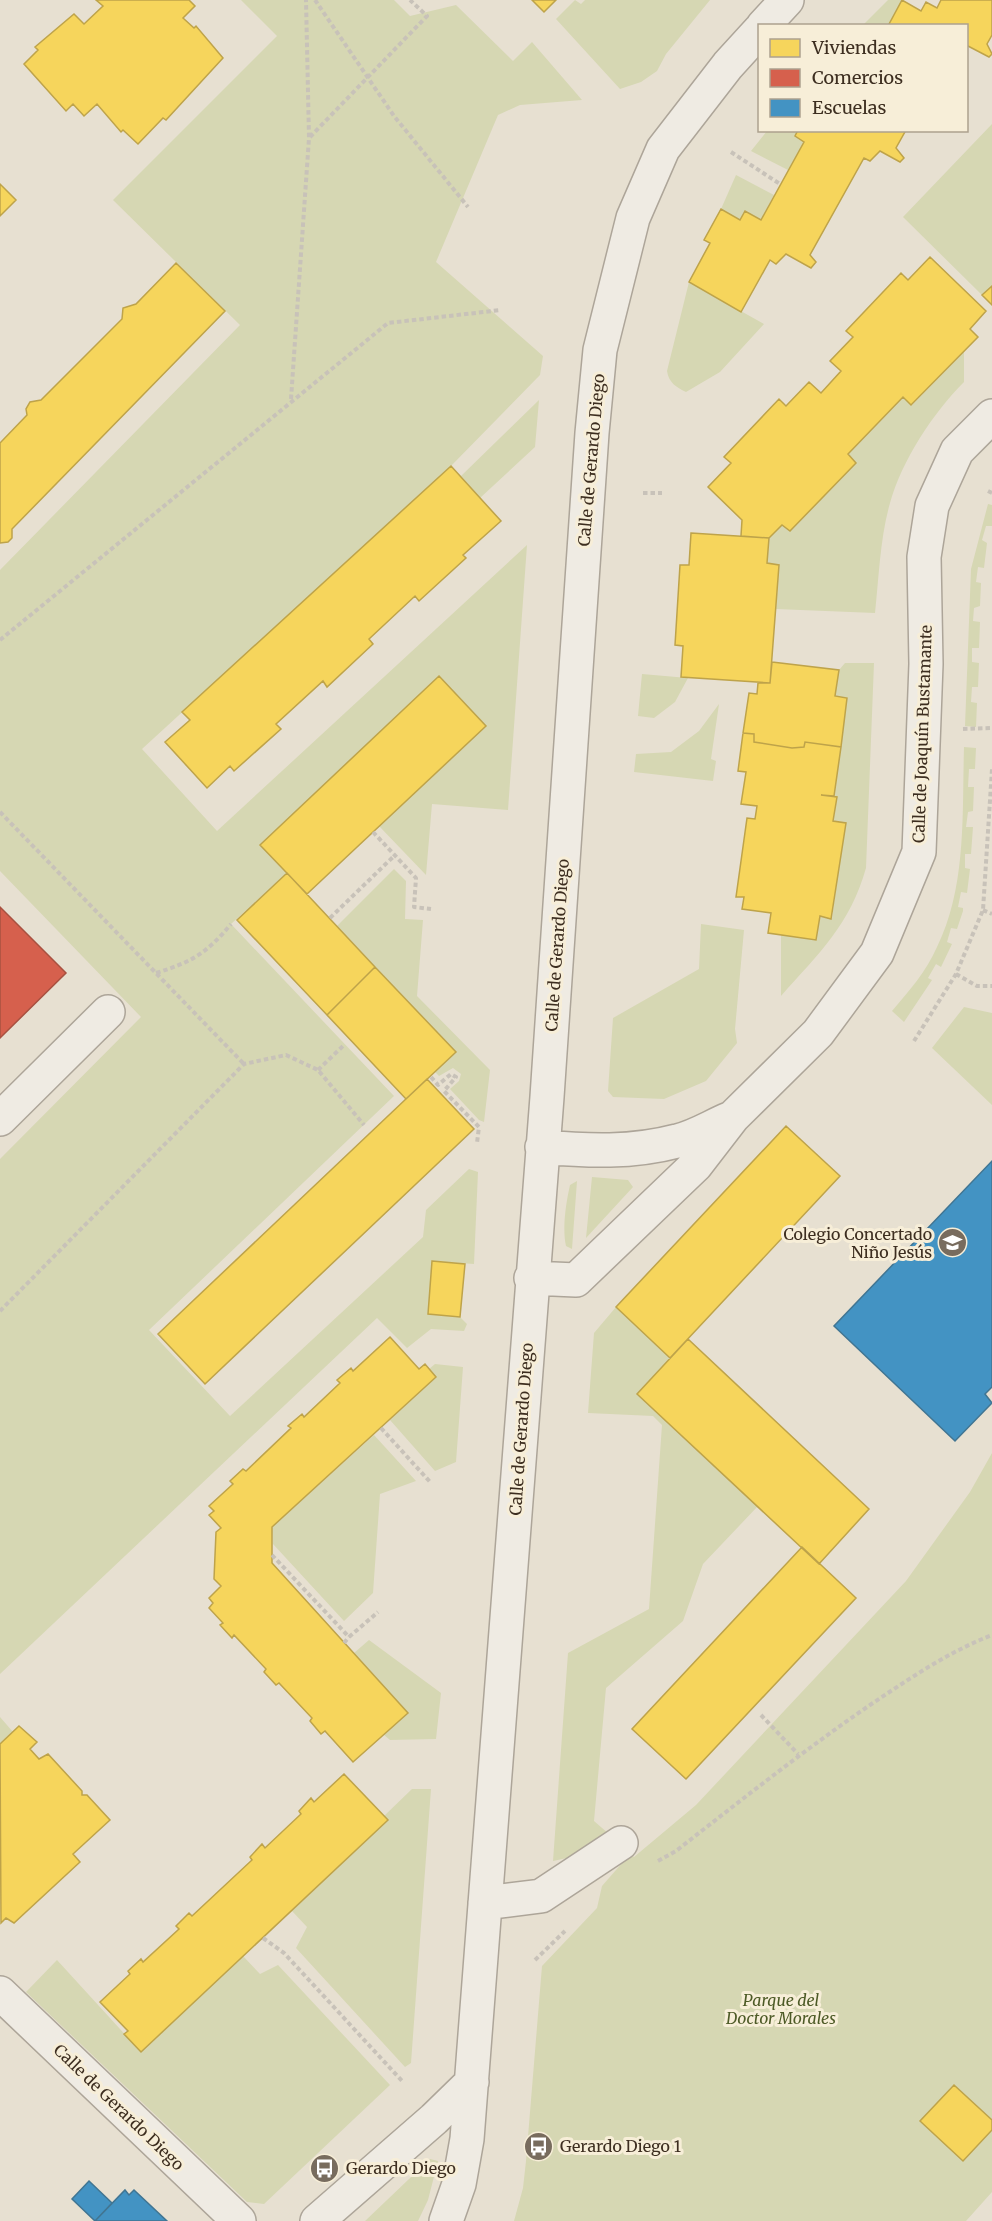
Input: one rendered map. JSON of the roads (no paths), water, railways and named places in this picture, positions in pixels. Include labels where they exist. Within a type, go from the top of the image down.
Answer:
[{"type":"street","points":[[765,24],[787,0]]},
{"type":"street","name":"Calle de Gerardo Diego","points":[[446,2221],[459,2184],[472,2082],[542,1147],[591,444],[600,350],[633,218],[663,149],[728,65],[758,31]]},
{"type":"street","name":"Calle de Joaquín Bustamante","points":[[531,1278],[576,1280],[696,1165],[733,1117],[818,1033],[877,953],[919,852],[926,664],[924,557],[932,506],[957,451],[992,416]]},
{"type":"street","points":[[0,1119],[108,1012]]},
{"type":"street","name":"Calle de Joaquín Bustamante","points":[[542,1147],[594,1152],[629,1150],[679,1141],[733,1117]]},
{"type":"street","points":[[485,1903],[541,1896],[621,1843]]},
{"type":"street","name":"Calle de Gerardo Diego","points":[[0,1993],[238,2221]]},
{"type":"street","points":[[317,2221],[434,2119],[472,2082]]},
{"type":"place","name":"Colegio Concertado Niño Jesús","points":[[953,1243]]},
{"type":"place","name":"Gerardo Diego 1","points":[[539,2146]]},
{"type":"place","name":"Gerardo Diego","points":[[325,2168]]},
{"type":"park label","name":"Parque del Doctor Morales","points":[[781,2009]]}]
